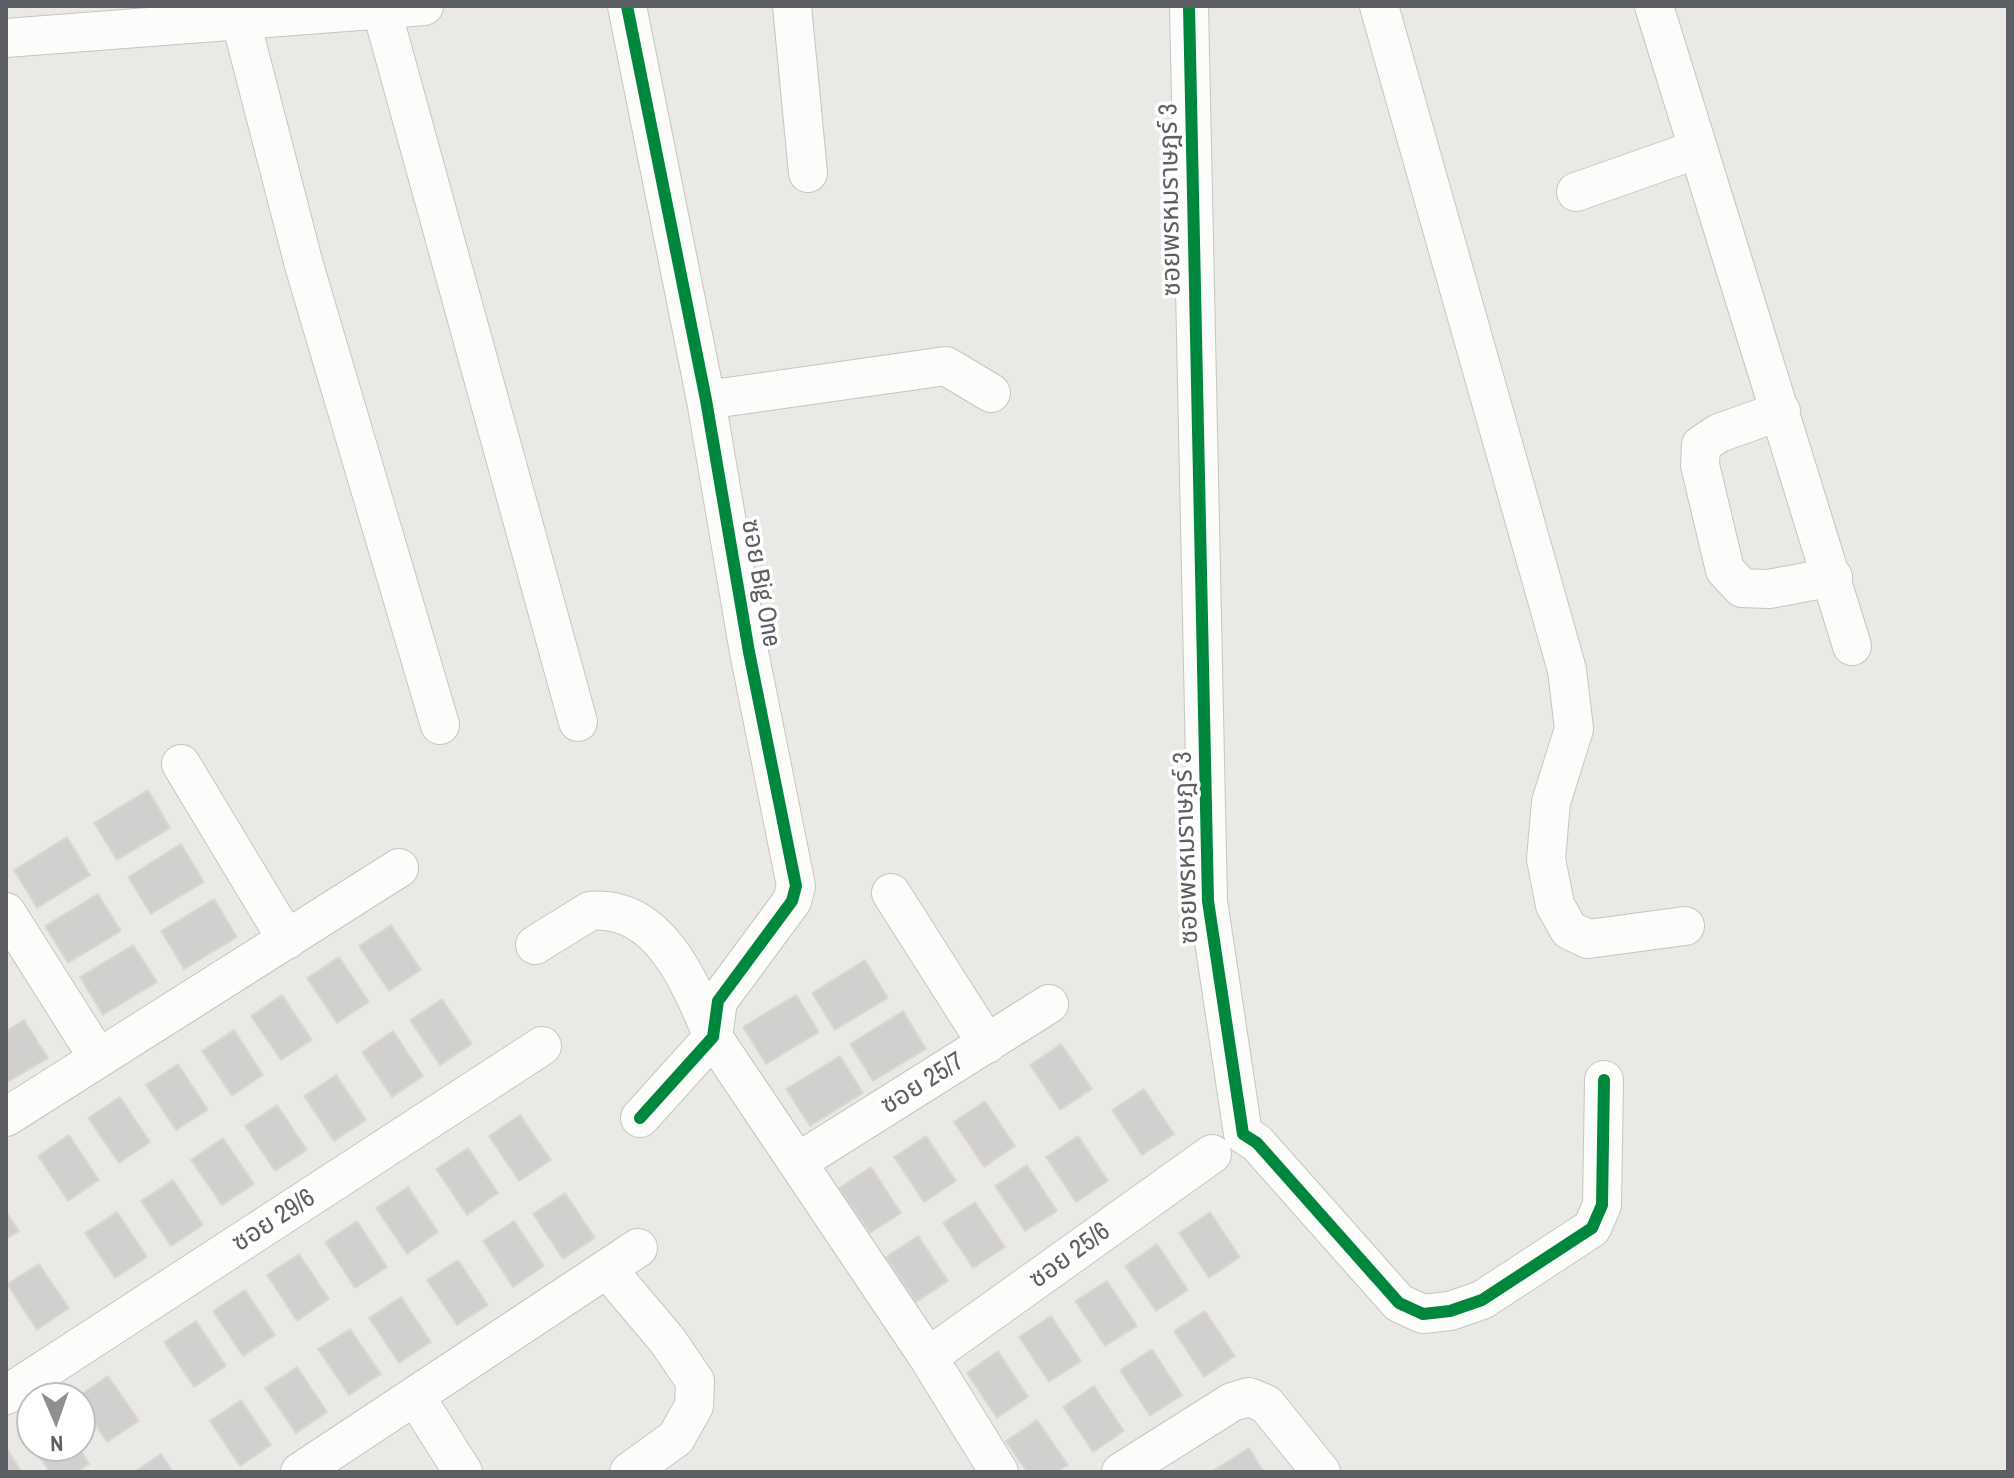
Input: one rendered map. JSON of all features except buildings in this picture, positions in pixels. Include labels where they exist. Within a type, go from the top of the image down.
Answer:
[{"type":"street","points":[[6,38],[237,13],[382,11],[424,6]]},
{"type":"street","name":"ซอย Big One","points":[[627,6],[706,400],[749,652],[796,886],[792,901],[718,1001],[713,1037]]},
{"type":"street","points":[[792,6],[808,173]]},
{"type":"street","name":"ซอยพรหมราษฎร์ 3","points":[[1189,6],[1208,901],[1212,951],[1243,1134],[1257,1143],[1399,1303],[1423,1314],[1450,1311],[1482,1300],[1592,1228],[1602,1205],[1604,1080]]},
{"type":"street","points":[[1379,6],[1567,670],[1574,729],[1551,802],[1546,859],[1555,905],[1569,930],[1588,939],[1685,926]]},
{"type":"street","points":[[1654,6],[1852,646]]},
{"type":"street","points":[[382,11],[578,722]]},
{"type":"street","points":[[237,13],[304,265],[440,725]]},
{"type":"street","points":[[1576,192],[1698,149]]},
{"type":"street","points":[[706,400],[946,366],[991,393]]},
{"type":"street","points":[[1781,411],[1719,433],[1701,445],[1700,465],[1725,570],[1742,588],[1769,589],[1833,577]]},
{"type":"street","points":[[181,764],[287,940]]},
{"type":"street","points":[[6,1117],[97,1056],[399,868]]},
{"type":"street","points":[[891,893],[987,1044]]},
{"type":"street","points":[[535,945],[590,911],[612,912],[631,918],[664,944],[680,966],[713,1037],[928,1357],[999,1472]]},
{"type":"street","points":[[6,912],[97,1056]]},
{"type":"street","name":"ซอย 25/7","points":[[798,1162],[1049,1004]]},
{"type":"street","points":[[640,1118],[713,1037]]},
{"type":"street","name":"ซอย 29/6","points":[[6,1395],[542,1046]]},
{"type":"street","name":"ซอย 25/6","points":[[928,1357],[1212,1154]]},
{"type":"street","points":[[300,1472],[638,1248]]},
{"type":"street","points":[[607,1269],[667,1340],[695,1381],[694,1406],[676,1438],[629,1472]]},
{"type":"street","points":[[415,1396],[463,1472]]},
{"type":"street","points":[[1121,1472],[1232,1402],[1249,1397],[1266,1404],[1321,1472]]},
{"type":"cycle path","points":[[627,6],[706,400],[749,652],[796,886],[792,901],[718,1001],[713,1037],[640,1118]]},
{"type":"cycle path","points":[[1189,6],[1208,901],[1243,1134],[1257,1143],[1399,1303],[1423,1314],[1450,1311],[1482,1300],[1592,1228],[1602,1205],[1604,1080]]}]
